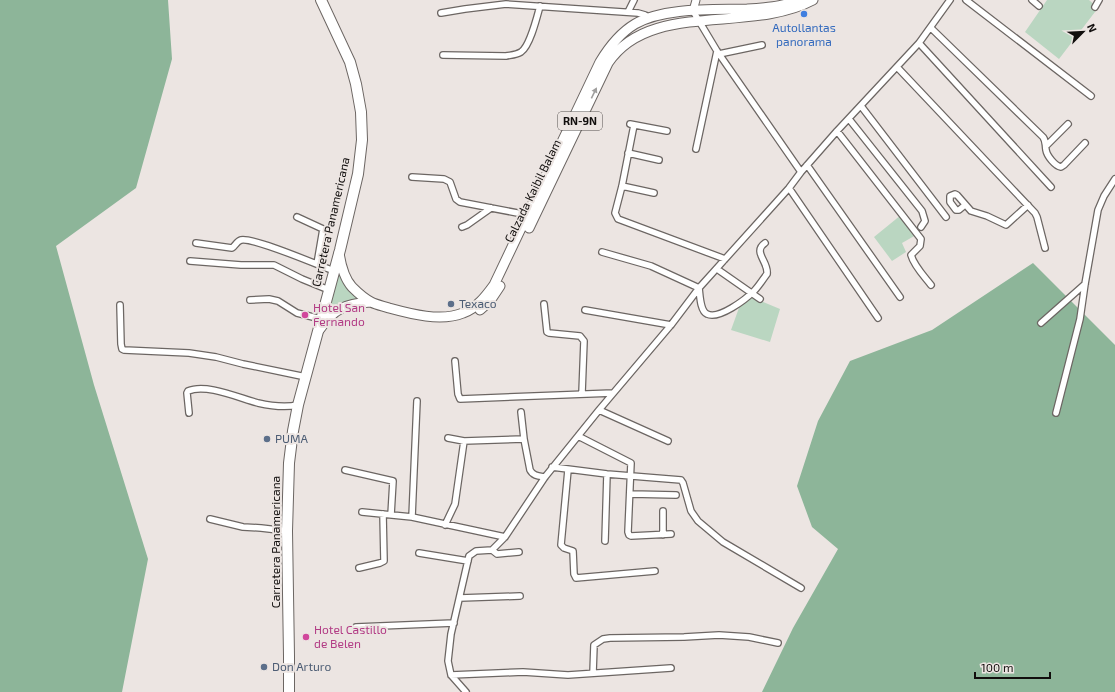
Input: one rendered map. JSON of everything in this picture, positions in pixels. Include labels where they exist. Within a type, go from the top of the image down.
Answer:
[{"type":"highway","name":"Carretera Panamericana","points":[[288,692],[289,656],[287,531],[289,463],[293,431],[298,405],[339,252],[358,174],[362,140],[361,112],[350,62],[321,0]]},
{"type":"main road","name":"Calzada Kaibil Balam","points":[[411,314],[419,319],[453,322],[469,317],[479,311],[490,301],[502,283],[608,63],[615,52],[630,37],[649,27],[695,14],[760,8],[785,4],[798,0]]},
{"type":"main road","name":"Calzada Kaibil Balam","points":[[318,332],[327,318],[339,309],[351,304],[370,302],[411,314],[447,317],[462,314],[474,308],[494,285],[600,62],[623,33],[650,18],[670,13],[772,14],[792,9],[813,0]]},
{"type":"main road","name":"Calzada Kaibil Balam","points":[[339,252],[342,268],[348,281],[352,287],[370,302]]},
{"type":"street","points":[[628,12],[634,0]]},
{"type":"street","points":[[696,0],[695,14],[718,53],[801,172]]},
{"type":"street","points":[[492,550],[505,537],[552,467],[671,325],[699,288],[789,188],[837,131],[919,43],[950,0]]},
{"type":"street","points":[[966,0],[1091,96]]},
{"type":"street","points":[[1032,0],[1039,6]]},
{"type":"street","points":[[1095,7],[1099,0]]},
{"type":"street","points":[[441,14],[465,9],[506,4],[642,13],[650,18]]},
{"type":"street","points":[[443,55],[506,56],[522,52],[530,38],[540,6]]},
{"type":"street","points":[[931,28],[1043,137],[1046,150],[1050,158],[1058,167],[1061,167],[1085,143]]},
{"type":"street","points":[[919,43],[1051,187]]},
{"type":"street","points":[[718,53],[762,45]]},
{"type":"street","points":[[696,149],[718,53]]},
{"type":"street","points":[[897,67],[1028,205],[1037,217],[1045,248]]},
{"type":"street","points":[[861,106],[946,217]]},
{"type":"street","points":[[849,119],[922,211],[925,221],[920,227]]},
{"type":"street","points":[[667,131],[632,124],[622,186],[615,213],[618,219],[725,259]]},
{"type":"street","points":[[1046,146],[1068,124]]},
{"type":"street","points":[[837,131],[921,239],[920,246],[911,255],[914,263],[931,285]]},
{"type":"street","points":[[628,153],[659,160]]},
{"type":"street","points":[[807,165],[900,297]]},
{"type":"street","points":[[412,177],[444,178],[450,182],[456,199],[460,202],[528,215]]},
{"type":"street","points":[[1056,413],[1080,319],[1098,210],[1104,196],[1115,180]]},
{"type":"street","points":[[622,186],[654,193]]},
{"type":"street","points":[[789,188],[878,318]]},
{"type":"street","points":[[965,205],[971,211],[987,216],[1006,225],[1028,205]]},
{"type":"street","points":[[462,227],[491,208]]},
{"type":"street","points":[[297,217],[323,229],[317,264]]},
{"type":"street","points":[[196,243],[232,248],[241,240],[248,240],[265,244],[334,271]]},
{"type":"street","points":[[699,288],[704,311],[707,314],[712,315],[721,313],[734,306],[752,293],[768,274],[767,267],[759,249],[760,246],[765,243]]},
{"type":"street","points":[[602,252],[651,266],[699,288]]},
{"type":"street","points":[[190,261],[241,265],[274,265],[329,290]]},
{"type":"street","points":[[717,269],[760,299]]},
{"type":"street","points":[[1041,323],[1085,284]]},
{"type":"street","points":[[250,300],[269,299],[278,301],[297,313],[321,319]]},
{"type":"street","points":[[544,304],[547,332],[580,336],[584,341],[582,393]]},
{"type":"street","points":[[120,305],[121,344],[122,349],[124,350],[189,353],[216,357],[306,377]]},
{"type":"street","points":[[585,310],[671,325]]},
{"type":"street","points":[[455,361],[458,394],[460,399],[582,393],[614,393]]},
{"type":"street","points":[[189,413],[187,393],[188,391],[194,389],[223,393],[258,403],[279,407],[298,405]]},
{"type":"street","points":[[412,517],[417,400]]},
{"type":"street","points":[[599,410],[668,440]]},
{"type":"street","points":[[521,412],[530,470],[536,475],[545,477]]},
{"type":"street","points":[[578,436],[632,463],[629,535],[671,534]]},
{"type":"street","points":[[448,438],[464,441],[524,439]]},
{"type":"street","points":[[445,525],[455,504],[464,441]]},
{"type":"street","points":[[552,467],[568,470],[681,480],[691,511],[698,521],[723,542],[801,588]]},
{"type":"street","points":[[345,470],[393,481],[391,515]]},
{"type":"street","points":[[568,470],[561,545],[564,548],[574,551],[574,574],[576,578],[654,571]]},
{"type":"street","points":[[605,541],[608,474]]},
{"type":"street","points":[[631,494],[676,495]]},
{"type":"street","points":[[663,511],[663,535]]},
{"type":"street","points":[[362,512],[412,517],[505,537]]},
{"type":"street","points":[[359,568],[384,561],[383,514]]},
{"type":"street","points":[[210,519],[243,527],[287,531]]},
{"type":"street","points":[[466,692],[451,675],[448,661],[449,645],[469,556],[476,551],[492,550],[498,554],[519,552]]},
{"type":"street","points":[[419,554],[468,561]]},
{"type":"street","points":[[460,598],[520,596]]},
{"type":"street","points":[[356,627],[454,623]]},
{"type":"street","points":[[593,673],[594,645],[602,639],[719,635],[749,637],[778,643]]},
{"type":"street","points":[[451,675],[523,672],[568,675],[671,668]]},
{"type":"green space","points":[[0,0],[168,0],[172,59],[136,188],[56,246],[94,385],[148,559],[122,692],[0,692]]},
{"type":"green space","points":[[1047,0],[1089,0],[1098,8],[1059,59],[1025,32]]},
{"type":"green space","points":[[901,215],[916,235],[902,243],[906,252],[892,261],[874,237]]},
{"type":"green space","points":[[1033,263],[1115,345],[1115,692],[762,692],[793,628],[838,549],[812,527],[797,486],[818,421],[850,361],[932,330]]},
{"type":"green space","points":[[338,267],[368,301],[326,319]]},
{"type":"green space","points":[[744,294],[780,309],[770,342],[731,330]]},
{"type":"place","name":"Autollantas panorama","points":[[804,14]]},
{"type":"place","name":"Texaco","points":[[451,304]]},
{"type":"place","name":"Hotel San Fernando","points":[[305,315]]},
{"type":"place","name":"PUMA","points":[[267,439]]},
{"type":"place","name":"Hotel Castillo de Belen","points":[[306,637]]},
{"type":"place","name":"Don Arturo","points":[[264,667]]}]
